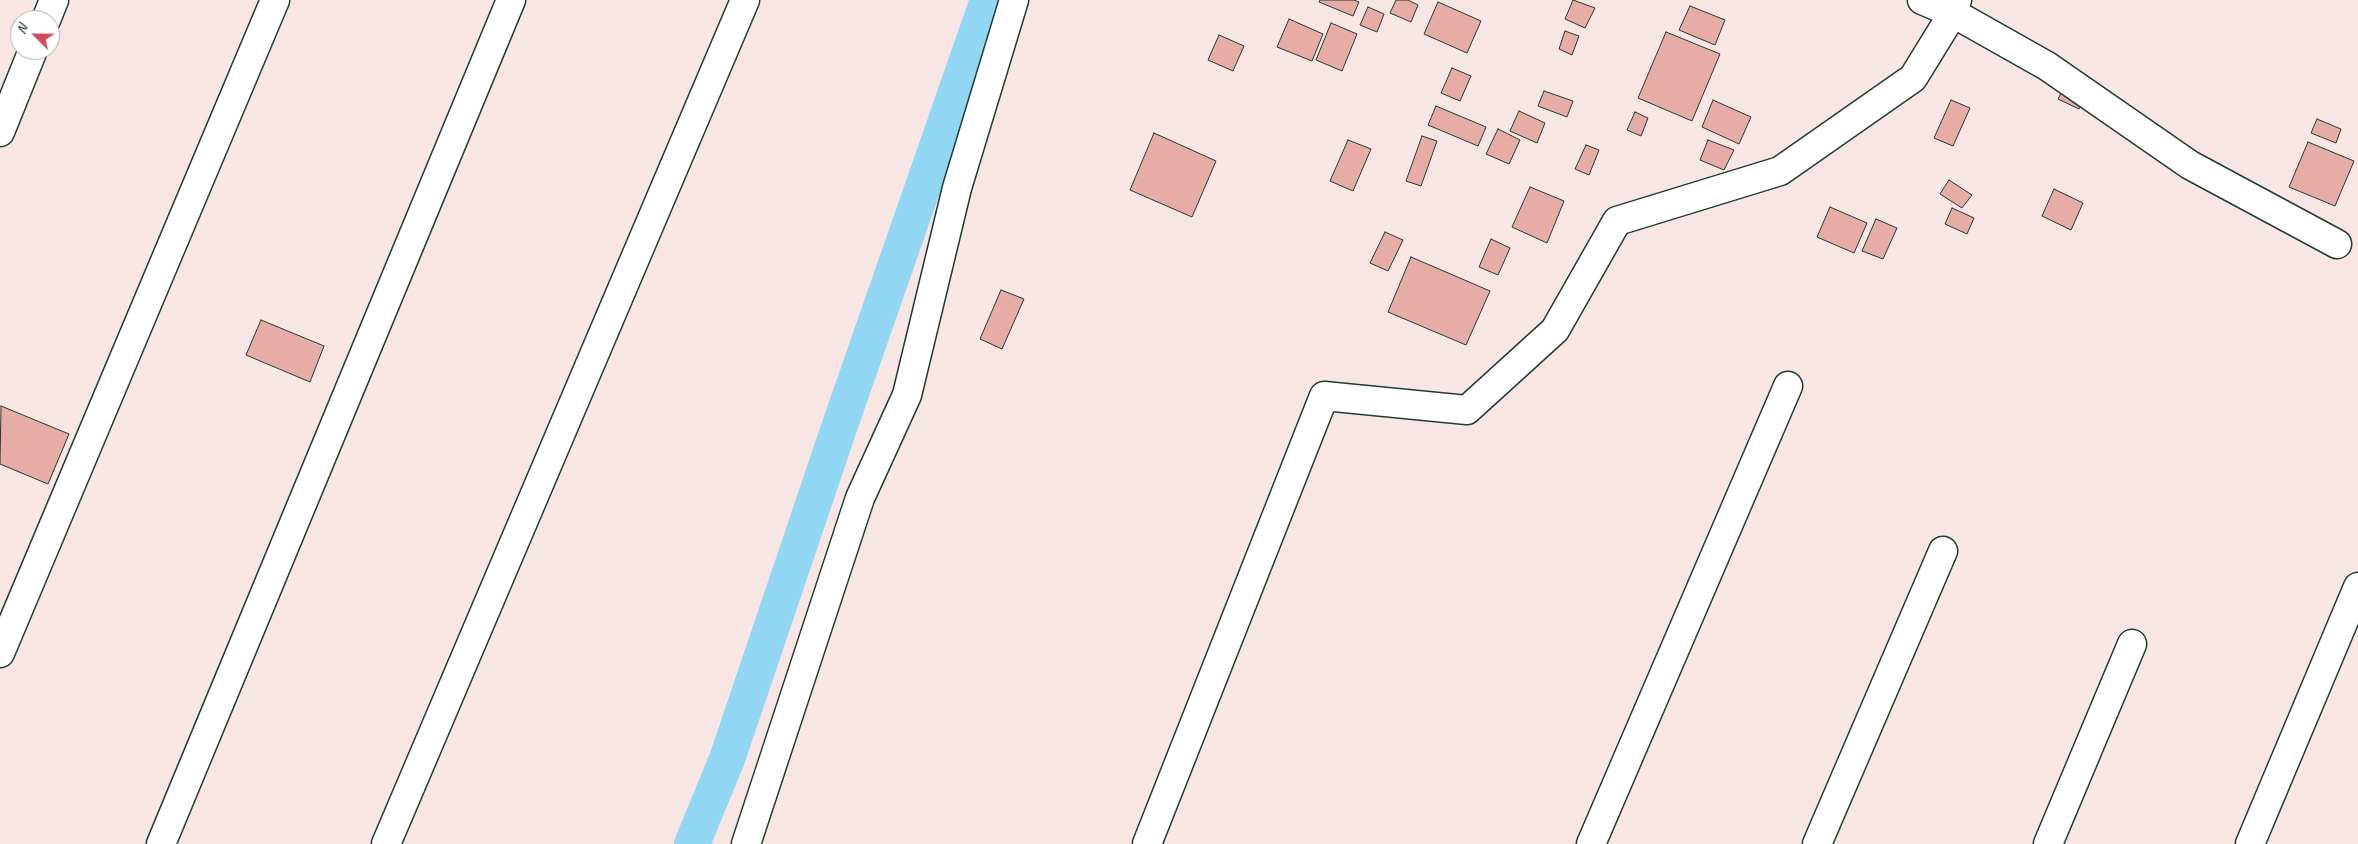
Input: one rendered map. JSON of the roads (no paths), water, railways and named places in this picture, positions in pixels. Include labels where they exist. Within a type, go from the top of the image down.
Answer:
[{"type":"street","points":[[0,653],[276,0]]},
{"type":"street","points":[[161,844],[511,0]]},
{"type":"street","points":[[386,844],[745,0]]},
{"type":"street","points":[[746,844],[860,498],[907,395],[957,188],[1014,0]]},
{"type":"street","points":[[1922,0],[1955,6],[2190,165],[2337,244]]},
{"type":"street","points":[[1147,844],[1324,396],[1467,410],[1555,330],[1617,221],[1780,171],[1913,78],[1955,6]]},
{"type":"street","points":[[0,132],[30,60]]},
{"type":"street","points":[[1591,844],[1788,386]]},
{"type":"street","points":[[1817,844],[1943,551]]},
{"type":"street","points":[[2250,844],[2358,587]]},
{"type":"street","points":[[2048,844],[2132,644]]},
{"type":"waterway","points":[[692,844],[727,759],[841,422],[988,0]]}]
